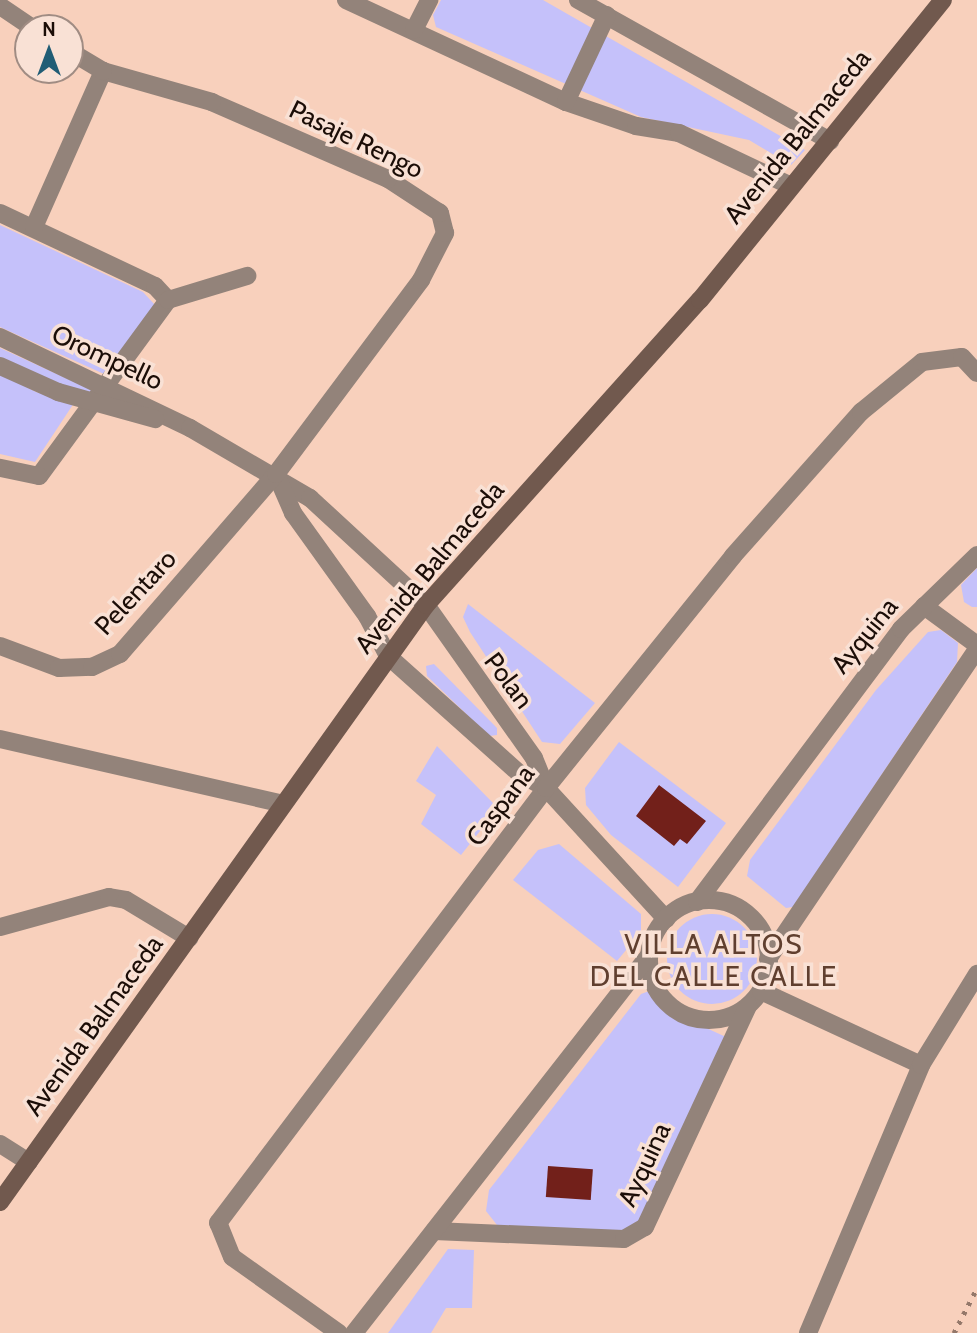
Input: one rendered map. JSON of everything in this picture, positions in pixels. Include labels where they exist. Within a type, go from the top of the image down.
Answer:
[{"type":"main road","name":"Avenida Balmaceda","points":[[0,1202],[426,605],[700,299],[943,0]]},
{"type":"street","points":[[346,0],[566,102],[636,126],[679,133],[792,186]]},
{"type":"street","points":[[414,30],[429,0]]},
{"type":"street","points":[[578,0],[830,141]]},
{"type":"street","points":[[566,102],[607,15]]},
{"type":"street","name":"Pasaje Rengo","points":[[84,59],[103,71],[212,102],[388,179],[440,213],[445,233],[421,280],[276,474]]},
{"type":"street","points":[[34,228],[103,71]]},
{"type":"street","points":[[0,213],[155,286],[168,300]]},
{"type":"street","points":[[93,403],[109,387],[168,300],[247,276]]},
{"type":"street","name":"Orompello","points":[[0,337],[109,387],[276,474],[310,498],[426,605]]},
{"type":"street","name":"Caspana","points":[[339,1333],[232,1257],[218,1223],[547,788],[733,555],[861,412],[922,362],[962,357],[977,373]]},
{"type":"street","name":"Orompello","points":[[0,366],[93,403],[190,428]]},
{"type":"street","name":"Orompello","points":[[0,468],[39,476],[93,403]]},
{"type":"street","points":[[276,474],[293,513],[367,616],[388,656]]},
{"type":"street","name":"Pelentaro","points":[[0,646],[59,668],[92,667],[120,654],[276,474]]},
{"type":"street","name":"Ayquina","points":[[697,902],[901,629],[977,555]]},
{"type":"street","name":"Polan","points":[[426,605],[534,758],[547,788],[666,919]]},
{"type":"street","name":"Ayquina","points":[[768,959],[977,647],[924,606]]},
{"type":"street","name":"Polan","points":[[388,656],[520,774],[547,788]]},
{"type":"street","points":[[0,739],[283,804]]},
{"type":"street","points":[[0,927],[109,897],[126,900],[189,938]]},
{"type":"street","points":[[354,1333],[649,955],[666,919],[697,902],[732,905],[750,917],[762,932],[768,959],[761,991],[748,1006],[711,1020],[691,1018],[659,994],[649,955]]},
{"type":"street","points":[[808,1333],[921,1065],[977,974]]},
{"type":"street","points":[[761,991],[921,1065]]},
{"type":"street","name":"Ayquina","points":[[434,1231],[624,1239],[645,1227],[748,1006]]},
{"type":"street","points":[[0,1144],[29,1162]]},
{"type":"shaded area","points":[[441,0],[543,0],[805,150],[791,165],[749,140],[641,117],[436,27],[433,15]]},
{"type":"shaded area","points":[[0,225],[143,292],[155,305],[104,374],[0,327]]},
{"type":"shaded area","points":[[0,348],[92,390],[90,396],[0,360]]},
{"type":"shaded area","points":[[0,373],[36,392],[74,403],[35,462],[0,454]]},
{"type":"shaded area","points":[[977,568],[977,607],[972,607],[964,602],[961,585]]},
{"type":"shaded area","points":[[468,604],[595,703],[560,744],[542,742],[470,632],[463,617]]},
{"type":"shaded area","points":[[941,630],[958,643],[957,662],[793,907],[786,908],[747,876],[750,860],[876,690],[928,632]]},
{"type":"shaded area","points":[[434,664],[497,728],[497,735],[489,736],[427,676],[426,666]]},
{"type":"shaded area","points":[[619,742],[726,823],[678,887],[611,835],[586,805],[585,788]]},
{"type":"shaded area","points":[[437,746],[493,803],[492,816],[461,855],[421,824],[436,795],[416,781]]},
{"type":"shaded area","points":[[559,844],[641,914],[641,932],[617,961],[513,880],[538,850]]},
{"type":"shaded area","points":[[712,914],[729,917],[744,927],[754,942],[757,959],[754,976],[744,991],[729,1001],[712,1004],[695,1001],[680,991],[670,976],[667,959],[670,942],[680,927],[695,917]]},
{"type":"shaded area","points":[[652,990],[669,1011],[726,1037],[633,1235],[497,1225],[486,1211],[489,1190],[641,994]]},
{"type":"shaded area","points":[[448,1249],[474,1250],[472,1308],[446,1308],[431,1333],[388,1333]]},
{"type":"building","points":[[659,785],[706,821],[687,844],[680,839],[674,846],[636,816]]},
{"type":"building","points":[[548,1166],[593,1169],[591,1200],[546,1197]]},
{"type":"railway","points":[[954,1333],[977,1288]]},
{"type":"district","name":"VILLA ALTOS DEL CALLE CALLE","points":[[714,960]]}]
